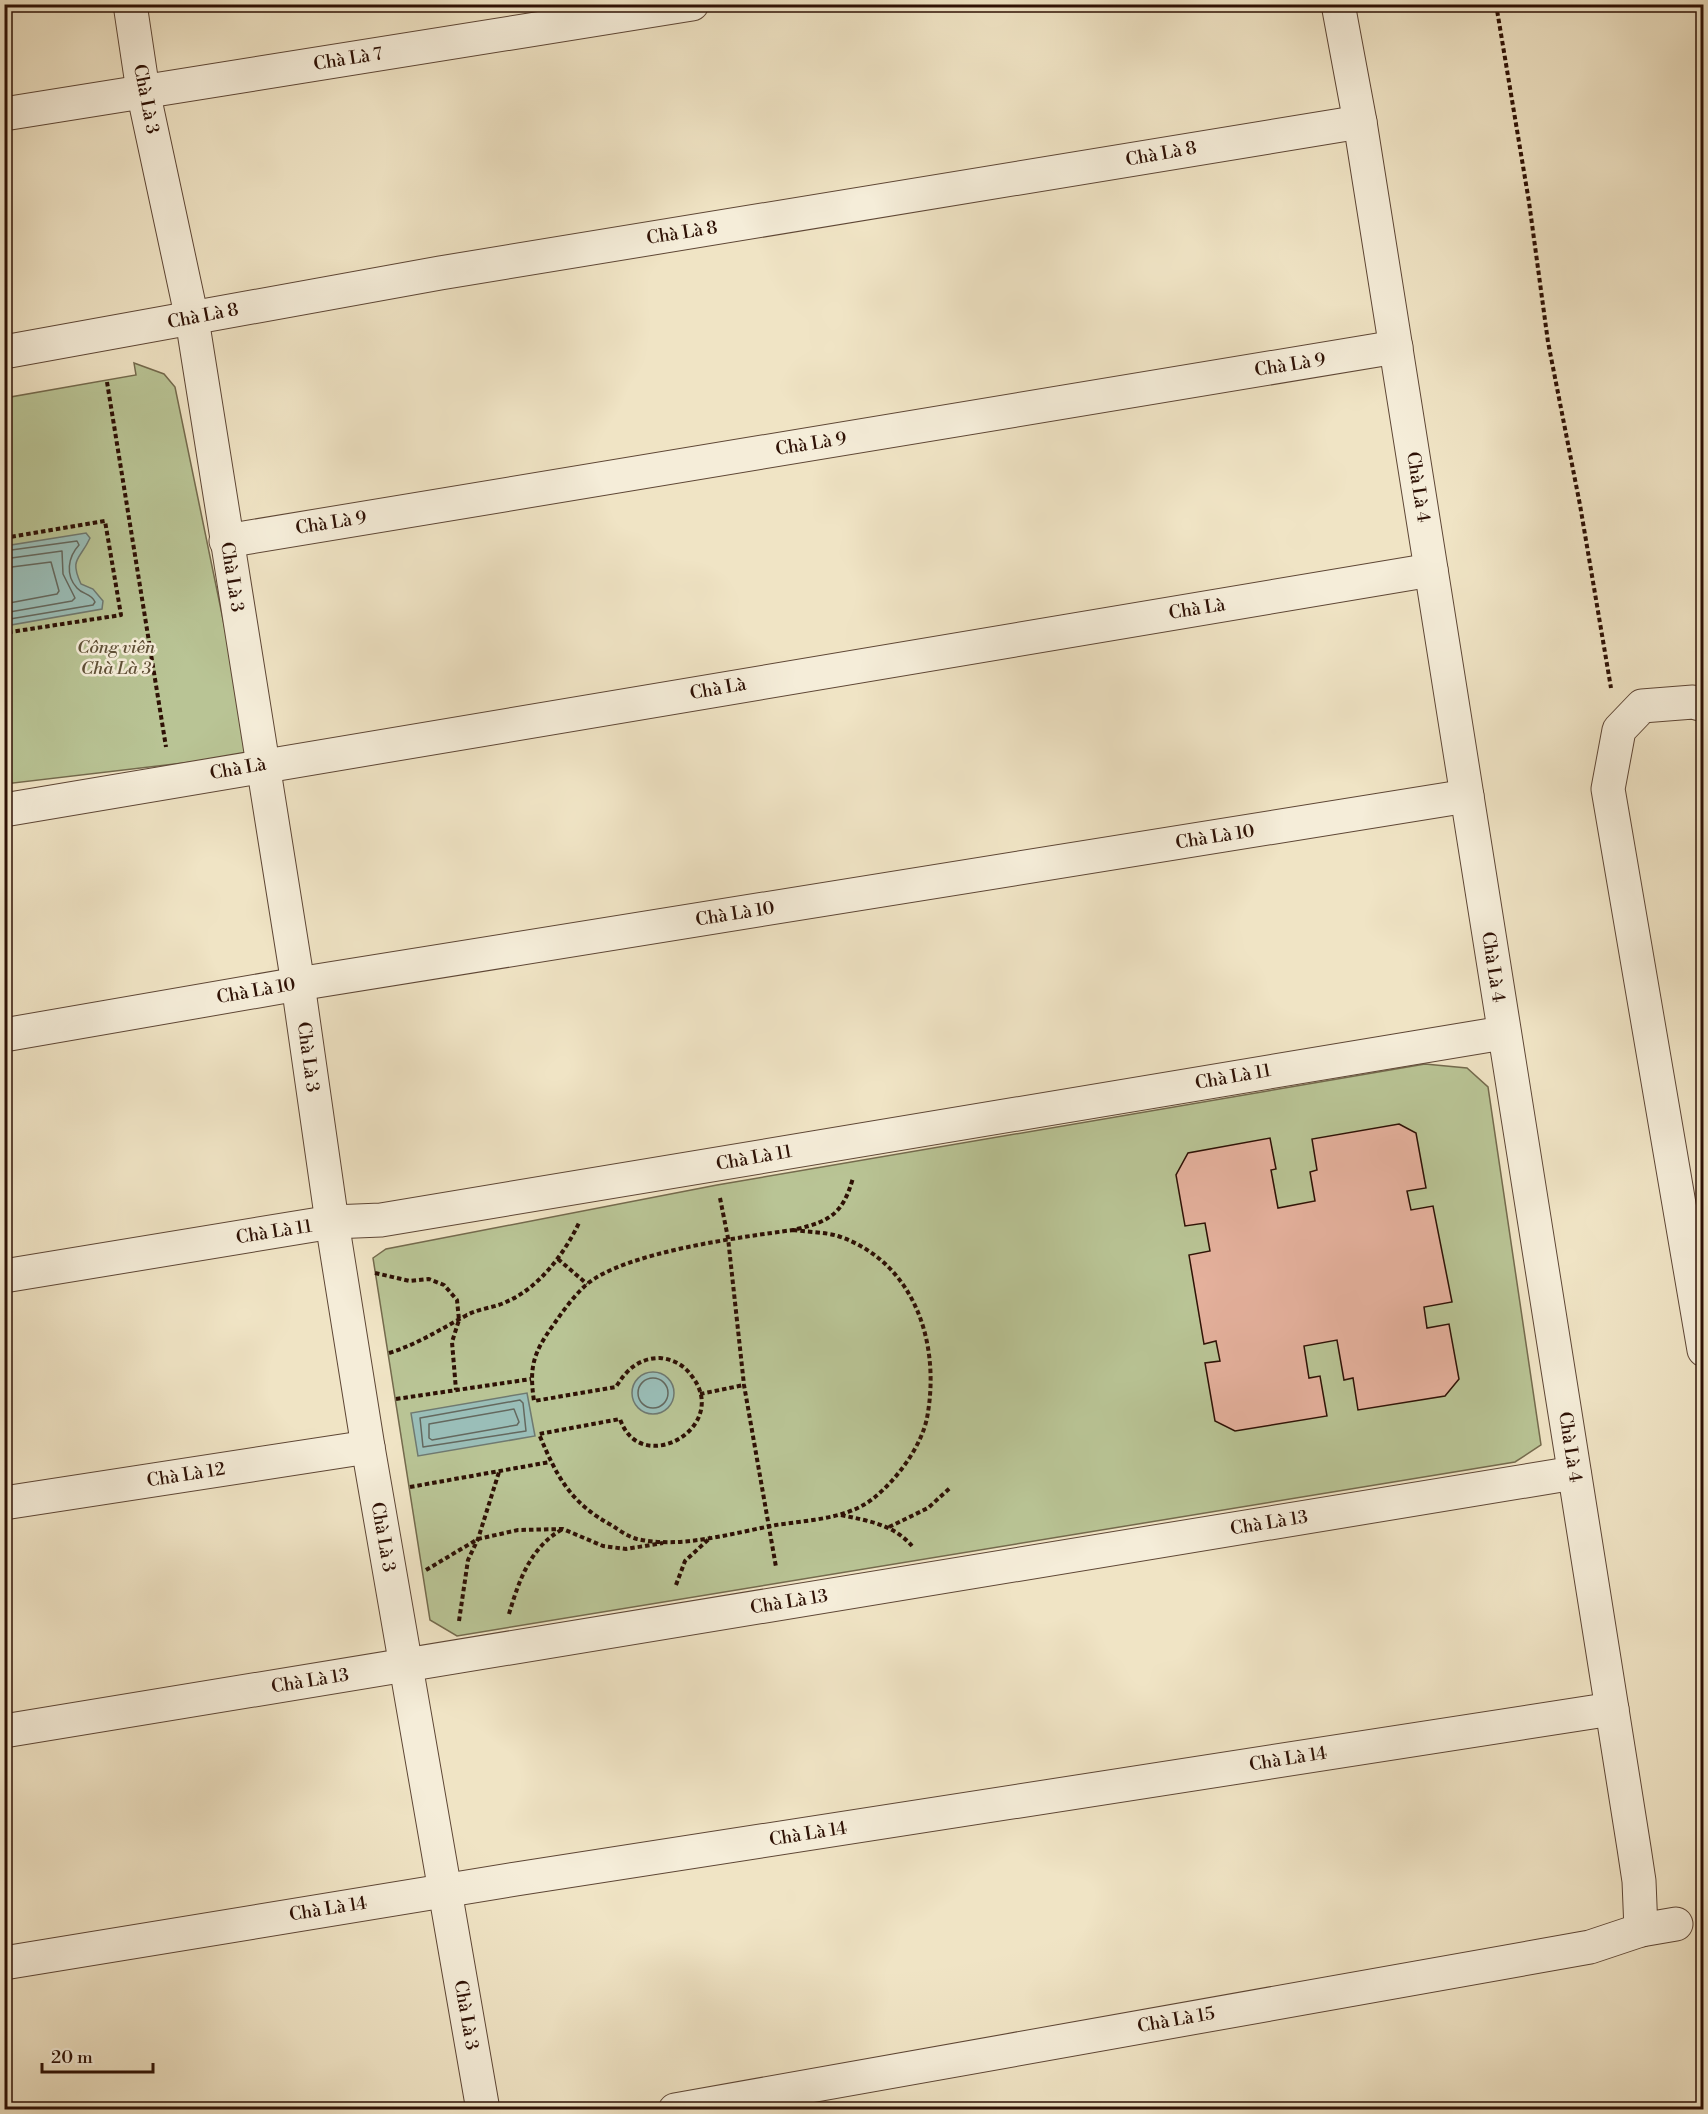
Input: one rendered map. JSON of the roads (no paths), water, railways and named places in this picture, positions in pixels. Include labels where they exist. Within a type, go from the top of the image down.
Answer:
[{"type":"street","name":"Chà Là 3","points":[[130,4],[143,91],[192,319],[298,984],[332,1222],[368,1447],[483,2109]]},
{"type":"street","name":"Chà Là 7","points":[[4,114],[692,4]]},
{"type":"street","name":"Chà Là 4","points":[[1338,4],[1360,122],[1612,1709],[1639,1881],[1641,1930]]},
{"type":"street","name":"Chà Là 8","points":[[4,352],[440,273],[1360,122]]},
{"type":"street","name":"Chà Là 9","points":[[226,540],[1395,347]]},
{"type":"street","name":"Chà Là","points":[[4,810],[1431,570]]},
{"type":"street","points":[[1704,705],[1693,702],[1642,706],[1619,730],[1608,789],[1704,1350]]},
{"type":"street","name":"Chà Là 10","points":[[4,1035],[298,984],[1467,796]]},
{"type":"street","name":"Chà Là 11","points":[[4,1276],[332,1222],[381,1220],[1503,1033]]},
{"type":"street","name":"Chà Là 12","points":[[4,1503],[368,1447]]},
{"type":"street","name":"Chà Là 13","points":[[4,1731],[1574,1473]]},
{"type":"street","name":"Chà Là 14","points":[[4,1963],[445,1890],[1612,1709]]},
{"type":"street","name":"Chà Là 15","points":[[675,2109],[1590,1947],[1641,1930],[1676,1924]]},
{"type":"water","points":[[86,533],[90,538],[77,560],[76,569],[81,584],[93,589],[103,601],[102,609],[5,626],[5,546]]},
{"type":"water","points":[[653,1372],[661,1373],[668,1378],[673,1385],[673,1401],[668,1408],[661,1413],[653,1414],[645,1413],[638,1408],[633,1401],[632,1393],[633,1385],[638,1378],[645,1373]]},
{"type":"water","points":[[527,1393],[535,1436],[418,1456],[411,1413]]},
{"type":"park label","name":"Công viên Chà Là 3","points":[[116,657]]}]
